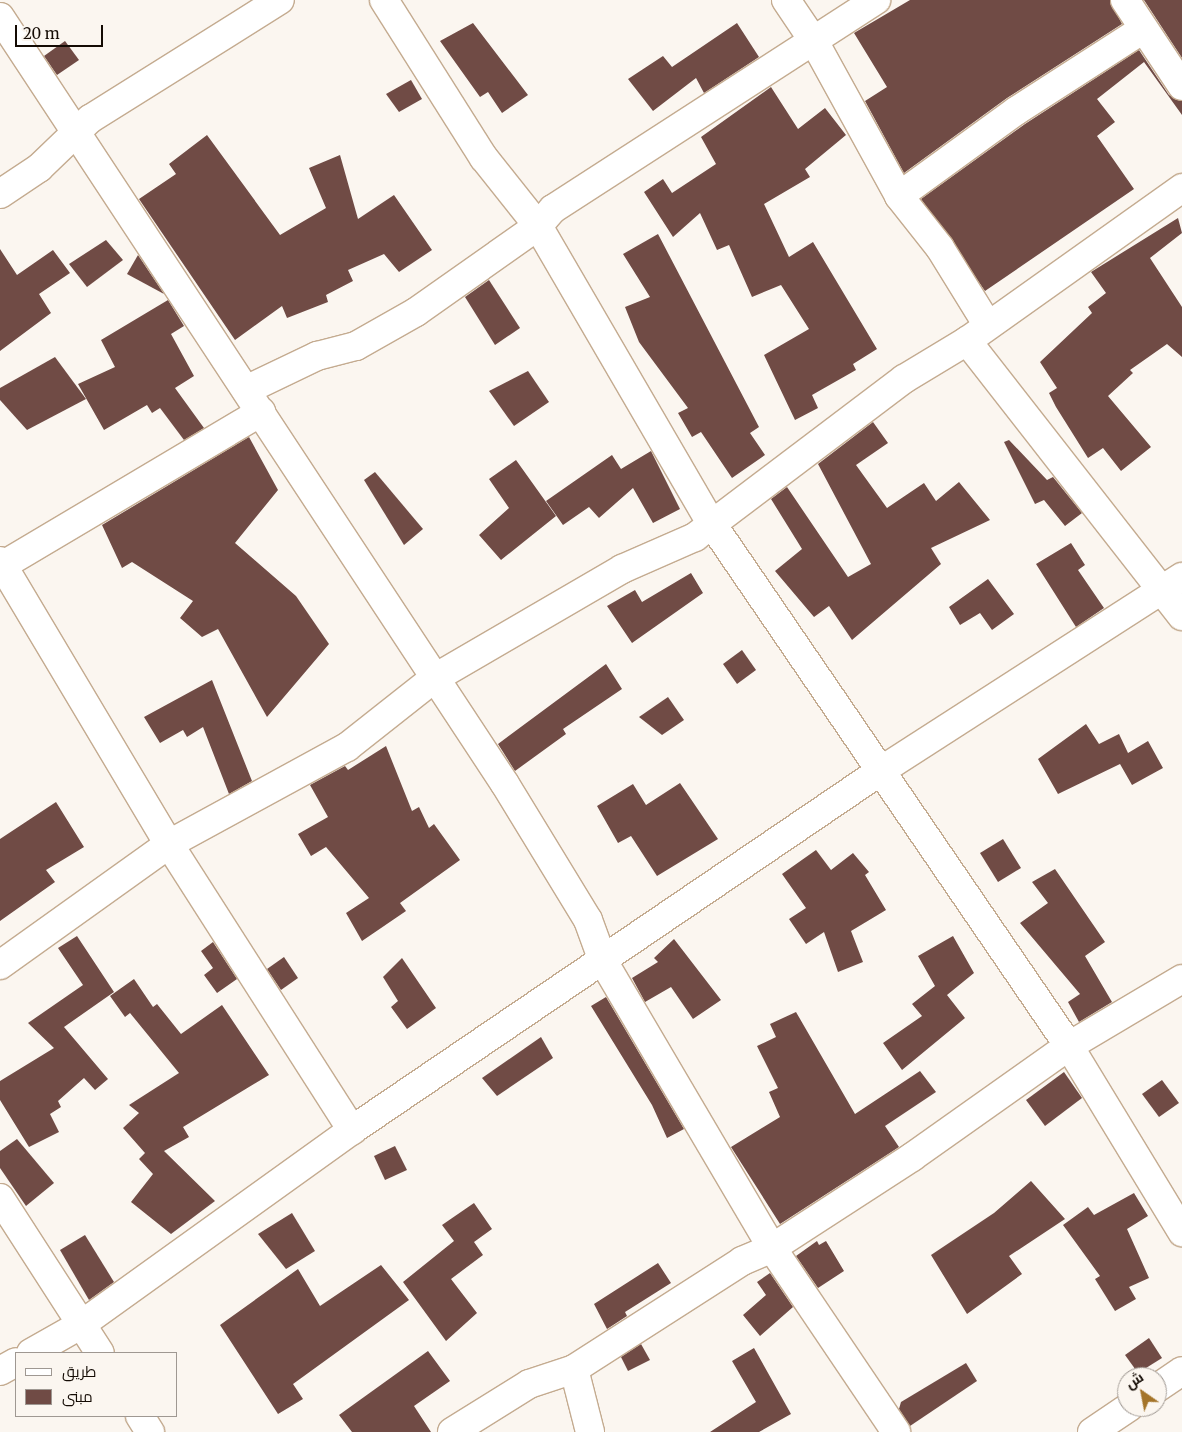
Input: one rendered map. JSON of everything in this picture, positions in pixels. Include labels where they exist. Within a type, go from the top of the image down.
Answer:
[{"type":"street","points":[[0,194],[76,137],[90,119],[280,0]]},
{"type":"street","points":[[384,0],[484,158],[538,226],[710,521],[879,772],[1069,1046],[1182,1232]]},
{"type":"street","points":[[786,0],[815,43],[899,196],[940,248],[977,333],[1173,583],[1182,616]]},
{"type":"street","points":[[352,1130],[169,844],[1,565],[254,401],[317,356],[356,346],[416,312],[538,226],[553,209],[815,43],[876,0]]},
{"type":"street","points":[[1125,0],[1182,86]]},
{"type":"street","points":[[0,17],[76,137],[254,401],[433,680],[505,784],[588,920],[603,961],[772,1248],[896,1432]]},
{"type":"street","points":[[899,196],[1016,110],[1143,29]]},
{"type":"street","points":[[0,965],[169,844],[347,747],[433,680],[599,582],[695,537],[710,521],[904,379],[977,333],[1182,188]]},
{"type":"street","points":[[33,1352],[82,1324],[352,1130],[879,772],[1173,583]]},
{"type":"street","points":[[452,1432],[529,1384],[574,1369],[742,1261],[772,1248],[912,1157],[1069,1046],[1182,979]]},
{"type":"street","points":[[0,1198],[99,1352]]},
{"type":"street","points":[[0,1371],[15,1363]]},
{"type":"street","points":[[574,1369],[590,1432]]},
{"type":"street","points":[[1167,1381],[1182,1371]]},
{"type":"street","points":[[1092,1432],[1117,1415]]},
{"type":"street","points":[[141,1417],[150,1432]]},
{"type":"building","points":[[910,0],[1110,0],[1122,24],[1007,98],[904,173],[865,101],[887,87],[854,33]]},
{"type":"building","points":[[1144,0],[1182,0],[1182,58]]},
{"type":"building","points":[[473,23],[528,95],[502,113],[488,92],[480,97],[440,41]]},
{"type":"building","points":[[737,23],[759,57],[704,93],[696,78],[653,111],[628,79],[663,56],[672,67]]},
{"type":"building","points":[[65,41],[79,60],[57,75],[44,56]]},
{"type":"building","points":[[1139,50],[1169,95],[1182,101],[1182,115],[1144,62],[1097,99],[1115,122],[1097,136],[1134,189],[985,291],[921,199],[1025,124]]},
{"type":"building","points":[[411,80],[422,99],[399,112],[386,94]]},
{"type":"building","points":[[771,87],[798,129],[825,108],[846,135],[805,169],[810,177],[764,204],[789,257],[813,242],[877,349],[853,364],[856,370],[812,395],[818,408],[795,420],[764,355],[809,329],[781,285],[752,297],[729,245],[717,250],[700,213],[673,237],[644,192],[663,179],[672,193],[716,164],[701,137]]},
{"type":"building","points":[[207,135],[280,235],[326,208],[309,168],[340,155],[358,219],[394,195],[432,250],[399,272],[384,254],[348,270],[353,281],[326,295],[328,302],[287,318],[282,306],[235,340],[139,199],[176,174],[169,164]]},
{"type":"building","points":[[1178,218],[1182,233],[1150,258],[1182,307],[1182,357],[1167,344],[1130,370],[1133,373],[1108,396],[1151,447],[1121,471],[1103,448],[1088,458],[1049,393],[1057,388],[1040,362],[1092,313],[1088,307],[1106,293],[1091,272]]},
{"type":"building","points":[[658,234],[759,427],[750,433],[765,455],[732,478],[701,432],[692,437],[678,413],[688,408],[639,342],[625,307],[650,297],[623,254]]},
{"type":"building","points":[[106,240],[123,260],[87,287],[69,264]]},
{"type":"building","points":[[0,249],[17,275],[53,250],[70,273],[39,294],[51,313],[0,351]]},
{"type":"building","points":[[138,255],[164,294],[127,274]]},
{"type":"building","points":[[489,280],[520,328],[495,345],[465,297]]},
{"type":"building","points":[[168,300],[184,326],[171,334],[194,376],[175,388],[204,428],[184,440],[160,408],[152,413],[147,405],[104,430],[78,384],[115,367],[101,340]]},
{"type":"building","points":[[55,357],[86,399],[27,430],[0,400],[0,388]]},
{"type":"building","points":[[528,371],[549,402],[514,426],[489,391]]},
{"type":"building","points":[[873,422],[888,443],[856,465],[887,508],[924,483],[936,501],[959,482],[990,520],[931,548],[941,564],[852,640],[829,606],[814,617],[775,571],[802,549],[771,499],[787,487],[848,577],[871,564],[818,464]]},
{"type":"building","points":[[249,437],[278,490],[235,543],[296,596],[329,644],[267,717],[218,629],[202,637],[180,618],[193,601],[132,562],[122,568],[102,525]]},
{"type":"building","points":[[1009,440],[1047,480],[1053,477],[1082,513],[1065,526],[1044,500],[1035,504],[1004,442]]},
{"type":"building","points":[[651,451],[680,509],[653,523],[633,488],[599,518],[589,507],[563,525],[546,501],[612,455],[621,469]]},
{"type":"building","points":[[516,460],[556,516],[501,560],[479,535],[509,508],[489,479]]},
{"type":"building","points":[[375,472],[423,529],[404,545],[364,480]]},
{"type":"building","points":[[1071,543],[1085,565],[1078,570],[1104,608],[1076,627],[1036,564]]},
{"type":"building","points":[[691,573],[703,593],[632,643],[607,606],[635,590],[642,602]]},
{"type":"building","points":[[988,579],[1014,614],[992,630],[980,613],[960,625],[949,607]]},
{"type":"building","points":[[742,650],[756,670],[737,684],[723,664]]},
{"type":"building","points":[[606,664],[622,689],[563,729],[566,734],[515,771],[498,744]]},
{"type":"building","points":[[212,680],[252,781],[229,794],[203,727],[187,737],[183,730],[160,743],[144,717]]},
{"type":"building","points":[[668,697],[684,720],[662,735],[639,717]]},
{"type":"building","points":[[1086,724],[1099,744],[1119,734],[1128,753],[1148,741],[1163,768],[1132,785],[1120,764],[1058,794],[1038,759]]},
{"type":"building","points":[[386,746],[412,811],[419,807],[429,828],[434,824],[460,860],[400,903],[406,911],[362,941],[346,913],[369,898],[326,847],[311,856],[298,834],[328,817],[310,785],[345,766],[348,770]]},
{"type":"building","points":[[680,783],[718,839],[657,876],[631,836],[618,843],[597,806],[633,784],[646,805]]},
{"type":"building","points":[[56,802],[84,847],[46,870],[55,882],[0,921],[0,839]]},
{"type":"building","points":[[1003,839],[1021,868],[998,882],[980,853]]},
{"type":"building","points":[[816,850],[831,870],[853,853],[869,872],[865,875],[886,910],[851,931],[863,962],[838,972],[824,932],[806,944],[789,919],[806,908],[782,874]]},
{"type":"building","points":[[1055,869],[1105,942],[1085,956],[1112,1002],[1079,1022],[1068,1002],[1080,994],[1020,923],[1048,903],[1032,882]]},
{"type":"building","points":[[77,936],[114,992],[64,1027],[108,1079],[95,1090],[84,1078],[58,1101],[61,1107],[50,1114],[59,1132],[29,1147],[0,1100],[0,1081],[54,1048],[28,1023],[83,985],[58,948]]},
{"type":"building","points":[[953,936],[974,973],[947,995],[965,1018],[902,1070],[883,1043],[922,1016],[912,1004],[935,986],[918,956]]},
{"type":"building","points":[[674,939],[721,1000],[693,1019],[671,987],[645,1002],[632,978],[658,962],[654,958]]},
{"type":"building","points":[[213,942],[237,979],[217,993],[204,975],[213,968],[201,951]]},
{"type":"building","points":[[284,957],[298,978],[281,990],[267,969]]},
{"type":"building","points":[[402,958],[436,1008],[407,1029],[391,1007],[398,1001],[383,977]]},
{"type":"building","points":[[134,979],[153,1007],[157,1004],[181,1034],[222,1005],[269,1075],[183,1127],[189,1137],[164,1151],[215,1201],[171,1234],[131,1202],[153,1174],[139,1159],[145,1153],[123,1128],[139,1113],[129,1105],[179,1073],[130,1013],[125,1017],[110,996]]},
{"type":"building","points":[[606,997],[684,1129],[667,1138],[652,1105],[591,1006]]},
{"type":"building","points":[[796,1012],[855,1114],[920,1071],[936,1092],[885,1126],[899,1147],[780,1224],[731,1147],[780,1117],[769,1092],[778,1088],[757,1046],[776,1037],[770,1024]]},
{"type":"building","points":[[541,1037],[553,1058],[497,1096],[482,1078]]},
{"type":"building","points":[[1064,1072],[1082,1098],[1045,1126],[1026,1100]]},
{"type":"building","points":[[1162,1080],[1179,1103],[1159,1117],[1142,1094]]},
{"type":"building","points":[[17,1139],[54,1183],[26,1206],[0,1168],[0,1151]]},
{"type":"building","points":[[395,1146],[407,1170],[385,1180],[374,1156]]},
{"type":"building","points":[[1031,1181],[1065,1219],[1009,1256],[1022,1274],[967,1314],[931,1255],[994,1213]]},
{"type":"building","points":[[1134,1193],[1148,1216],[1127,1229],[1149,1278],[1129,1287],[1136,1299],[1115,1311],[1095,1279],[1100,1276],[1063,1225],[1088,1207],[1094,1215]]},
{"type":"building","points":[[474,1203],[492,1229],[474,1242],[483,1255],[451,1279],[477,1313],[446,1341],[403,1282],[454,1241],[442,1225]]},
{"type":"building","points":[[292,1213],[315,1251],[286,1269],[258,1234]]},
{"type":"building","points":[[85,1235],[114,1282],[89,1300],[60,1250]]},
{"type":"building","points":[[817,1241],[819,1245],[826,1241],[844,1271],[818,1288],[796,1256]]},
{"type":"building","points":[[658,1263],[671,1283],[625,1312],[627,1316],[607,1329],[594,1304]]},
{"type":"building","points":[[381,1265],[409,1300],[293,1384],[303,1399],[278,1414],[220,1325],[298,1269],[320,1306]]},
{"type":"building","points":[[770,1273],[793,1307],[760,1336],[743,1315],[766,1295],[757,1282]]},
{"type":"building","points":[[1149,1338],[1162,1358],[1148,1367],[1134,1367],[1125,1355]]},
{"type":"building","points":[[641,1344],[650,1360],[628,1371],[621,1357]]},
{"type":"building","points":[[754,1348],[791,1414],[759,1432],[710,1432],[756,1402],[732,1361]]},
{"type":"building","points":[[428,1351],[450,1381],[414,1406],[431,1432],[352,1432],[339,1415]]},
{"type":"building","points":[[966,1363],[977,1381],[910,1426],[899,1409],[901,1402]]}]
